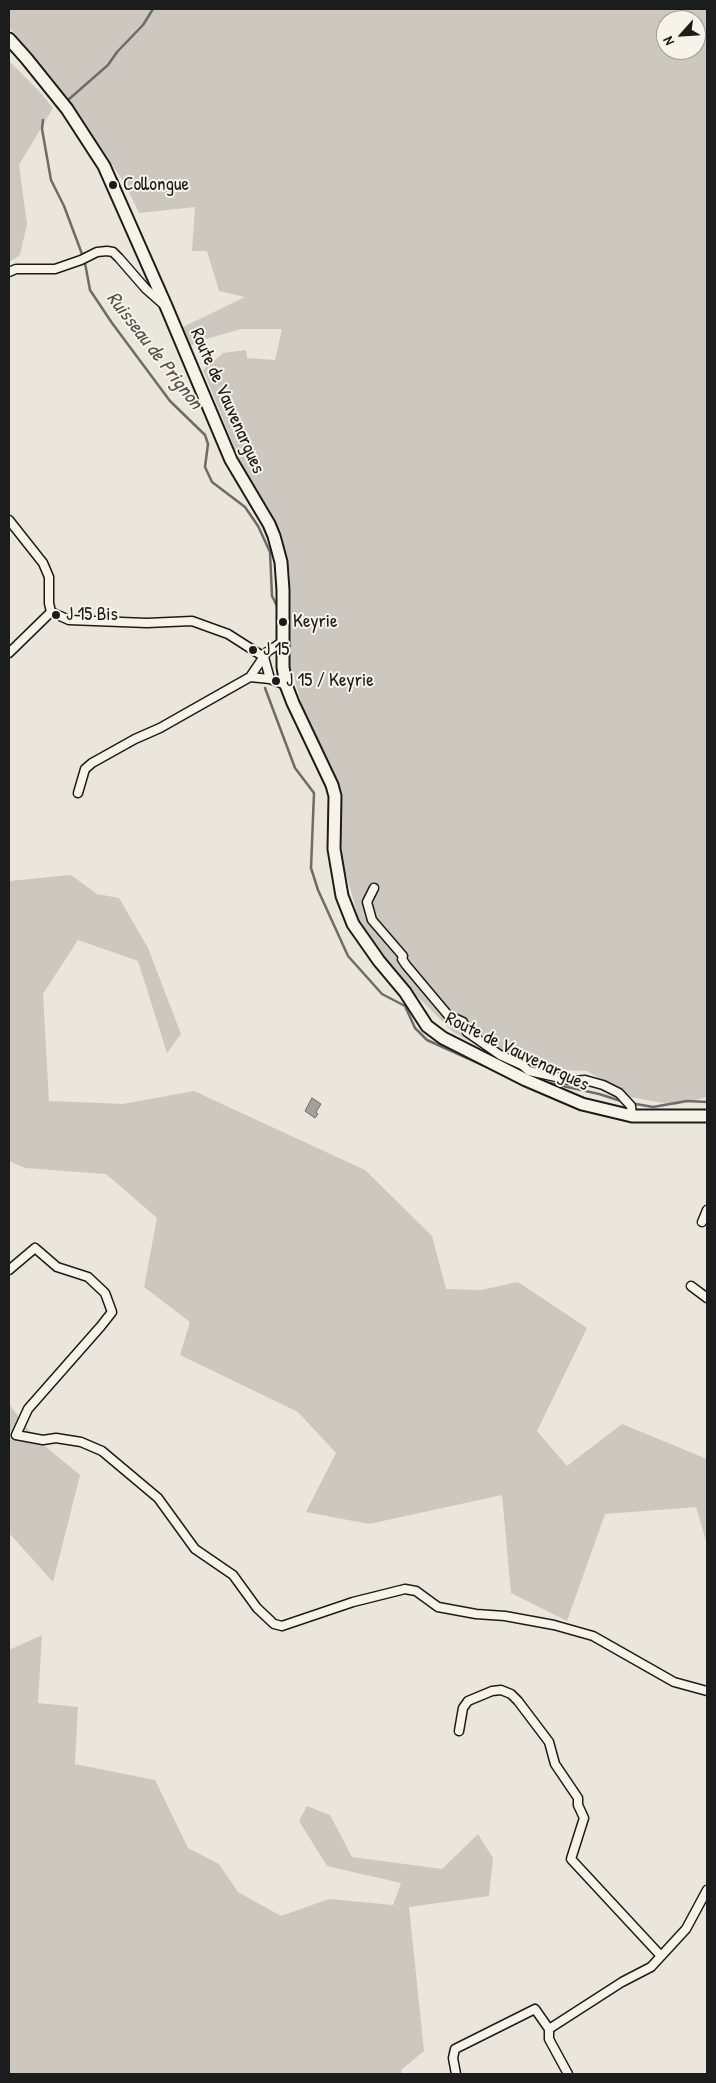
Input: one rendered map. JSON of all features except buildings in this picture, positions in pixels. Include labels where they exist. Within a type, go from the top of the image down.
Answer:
[{"type":"main road","name":"Route de Vauvenargues","points":[[9,39],[67,109],[95,152],[113,185],[151,283],[166,306],[231,460],[269,524],[274,536],[281,562],[283,667],[286,685],[332,785],[335,796],[334,849],[342,896],[353,924],[434,1033],[527,1075],[582,1104],[632,1116],[707,1116]]},
{"type":"main road","name":"Route de Vauvenargues","points":[[668,1116],[707,1110]]},
{"type":"street","points":[[9,272],[16,269],[56,269],[106,250],[113,252],[134,276],[151,283]]},
{"type":"street","points":[[9,520],[43,563],[49,577],[51,612]]},
{"type":"street","points":[[9,653],[51,612]]},
{"type":"street","points":[[51,612],[69,620],[147,623],[192,621],[228,634],[264,657],[270,679]]},
{"type":"street","points":[[78,793],[85,769],[92,763],[135,739],[160,728],[250,677],[267,652],[282,642]]},
{"type":"street","points":[[250,677],[270,679],[286,685]]},
{"type":"street","points":[[374,888],[367,902],[372,920],[403,956],[402,959],[406,965],[448,1015],[463,1022],[467,1032],[500,1054],[522,1064],[527,1075],[574,1081],[585,1080],[603,1085],[619,1093],[631,1106],[632,1116]]},
{"type":"street","points":[[702,1222],[707,1210]]},
{"type":"street","points":[[9,1270],[35,1248],[57,1267],[88,1277],[105,1293],[112,1312],[28,1409],[16,1435],[43,1440],[56,1438],[81,1442],[102,1451],[158,1498],[195,1549],[233,1575],[257,1608],[274,1624],[282,1626],[353,1602],[405,1589],[416,1591],[438,1607],[534,1621],[593,1636],[674,1682],[707,1691]]},
{"type":"street","points":[[691,1286],[707,1298]]},
{"type":"street","points":[[459,1731],[463,1708],[468,1701],[501,1690],[511,1694],[518,1701],[548,1742],[555,1764],[578,1798],[578,1805],[584,1818],[571,1859],[662,1956]]},
{"type":"street","points":[[549,2029],[622,1982],[651,1967],[686,1930],[707,1890]]},
{"type":"street","points":[[456,2074],[453,2058],[455,2049],[535,2009],[549,2029],[549,2039],[568,2074]]},
{"type":"shaded area","points":[[9,9],[707,9],[707,1097],[675,1105],[630,1097],[587,1071],[518,1068],[453,1032],[403,982],[360,924],[342,859],[340,793],[310,731],[290,665],[290,574],[281,531],[246,476],[203,370],[223,353],[246,350],[247,358],[275,360],[282,329],[241,329],[206,339],[188,347],[181,328],[245,297],[219,291],[207,251],[192,251],[195,207],[139,213],[125,184],[65,95],[9,27]]},
{"type":"shaded area","points":[[9,61],[53,108],[19,165],[27,224],[20,255],[9,262]]},
{"type":"shaded area","points":[[71,875],[97,894],[119,898],[148,948],[181,1034],[167,1053],[138,961],[78,940],[43,994],[49,1101],[123,1104],[194,1091],[365,1170],[432,1236],[446,1289],[481,1290],[518,1282],[587,1328],[537,1431],[567,1466],[622,1424],[707,1459],[707,1544],[696,1507],[605,1514],[567,1621],[511,1593],[502,1495],[369,1524],[306,1512],[336,1453],[298,1412],[180,1355],[190,1322],[144,1287],[157,1218],[106,1174],[25,1168],[9,1161],[9,881]]},
{"type":"shaded area","points":[[312,1098],[321,1104],[315,1118],[305,1111]]},
{"type":"shaded area","points":[[9,1404],[34,1437],[80,1475],[53,1582],[9,1533]]},
{"type":"shaded area","points":[[42,1635],[38,1703],[78,1707],[75,1764],[155,1780],[188,1848],[219,1864],[238,1892],[281,1916],[329,1899],[393,1905],[401,1883],[327,1866],[299,1821],[307,1806],[330,1815],[352,1857],[442,1869],[478,1834],[493,1858],[489,1896],[409,1907],[424,2051],[401,2070],[402,2074],[9,2074],[9,1650]]},
{"type":"waterway","name":"Ruisseau de Prignon","points":[[68,100],[108,65],[117,52],[143,25],[153,9]]},
{"type":"waterway","name":"Ruisseau de Prignon","points":[[43,120],[42,129],[51,180],[64,206],[82,254]]},
{"type":"waterway","name":"Ruisseau de Prignon","points":[[85,263],[90,290],[112,323],[170,401],[205,435],[208,444],[205,467],[212,482],[245,507],[258,526],[270,552],[272,596],[278,608]]},
{"type":"waterway","name":"Ruisseau de Prignon","points":[[265,688],[295,768],[314,793],[311,868],[318,890],[348,956],[382,994],[405,1006],[415,1028],[427,1040],[498,1072]]},
{"type":"waterway","name":"Ruisseau de Prignon","points":[[545,1082],[621,1101]]},
{"type":"waterway","name":"Ruisseau de Prignon","points":[[636,1104],[653,1107],[687,1101],[707,1102]]},
{"type":"place","name":"Collongue","points":[[113,185]]},
{"type":"place","name":"J 15 Bis","points":[[56,615]]},
{"type":"place","name":"Keyrie","points":[[283,622]]},
{"type":"place","name":"J 15","points":[[253,650]]},
{"type":"place","name":"J 15 / Keyrie","points":[[276,681]]}]
